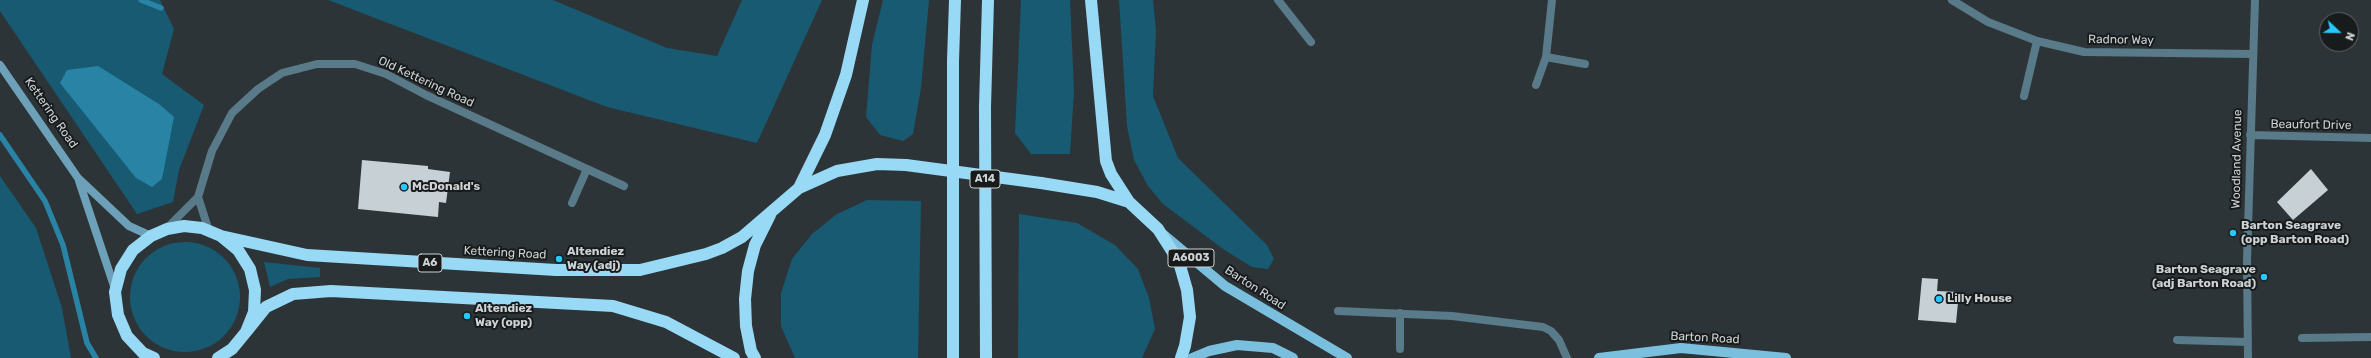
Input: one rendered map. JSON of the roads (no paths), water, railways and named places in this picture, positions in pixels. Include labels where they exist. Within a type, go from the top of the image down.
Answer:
[{"type":"highway","points":[[799,188],[825,135],[846,75],[863,0]]},
{"type":"highway","name":"A14","points":[[953,358],[953,77],[955,0]]},
{"type":"highway","name":"A14","points":[[986,358],[985,107],[988,0]]},
{"type":"highway","points":[[1091,0],[1104,149],[1111,174],[1129,202],[1158,229],[1179,262],[1187,290],[1190,317],[1185,346],[1181,358]]},
{"type":"highway","points":[[799,188],[837,171],[877,164],[906,165],[1097,192],[1129,202]]},
{"type":"highway","name":"Kettering Road","points":[[222,236],[314,255],[556,270],[640,270],[706,254],[722,248],[742,237],[799,188]]},
{"type":"highway","points":[[755,358],[751,351],[746,326],[745,292],[755,245],[773,209]]},
{"type":"highway","points":[[154,358],[143,352],[127,336],[118,315],[115,292],[121,269],[133,250],[151,236],[167,229],[184,226],[202,228],[222,236],[238,250],[250,269],[255,290],[254,312],[246,332]]},
{"type":"highway","points":[[218,358],[232,353],[246,332],[266,307],[293,294],[331,291],[613,306],[666,322],[734,358]]},
{"type":"main road","name":"Barton Road","points":[[1158,229],[1225,286],[1347,358]]},
{"type":"main road","points":[[1192,358],[1209,351],[1248,345],[1273,348],[1293,358]]},
{"type":"main road","name":"Barton Road","points":[[1599,358],[1681,348],[1786,358]]},
{"type":"street","points":[[1278,0],[1311,42]]},
{"type":"street","points":[[1536,85],[1546,57],[1552,0]]},
{"type":"street","name":"Radnor Way","points":[[1952,0],[1988,22],[2037,41],[2084,52],[2252,54]]},
{"type":"street","name":"Woodland Avenue","points":[[2248,358],[2247,261],[2252,54],[2255,0]]},
{"type":"street","points":[[2024,96],[2037,41]]},
{"type":"street","points":[[1546,57],[1584,64]]},
{"type":"street","name":"Old Kettering Road","points":[[167,229],[198,197],[212,151],[232,113],[258,89],[282,73],[317,64],[355,64],[386,74],[426,95],[624,186]]},
{"type":"street","name":"Kettering Road","points":[[0,65],[78,178]]},
{"type":"street","name":"Beaufort Drive","points":[[2250,135],[2371,138]]},
{"type":"street","points":[[572,203],[587,169]]},
{"type":"street","points":[[78,178],[129,226],[151,236]]},
{"type":"street","points":[[78,178],[115,292]]},
{"type":"street","points":[[198,197],[209,231]]},
{"type":"street","points":[[1338,311],[1452,316],[1543,327],[1551,331],[1558,340],[1567,358]]},
{"type":"street","points":[[1400,313],[1400,349]]},
{"type":"street","points":[[2302,338],[2371,337]]},
{"type":"street","points":[[2177,340],[2248,342]]},
{"type":"waterway","points":[[141,0],[161,8]]},
{"type":"waterway","points":[[0,135],[45,201],[63,245],[87,343],[96,358]]},
{"type":"place","name":"McDonald's","points":[[404,187]]},
{"type":"place","name":"Barton Seagrave (opp Barton Road)","points":[[2233,233]]},
{"type":"place","name":"Altendiez Way (adj)","points":[[559,259]]},
{"type":"place","name":"Barton Seagrave (adj Barton Road)","points":[[2264,277]]},
{"type":"place","name":"Lilly House","points":[[1939,299]]},
{"type":"place","name":"Altendiez Way (opp)","points":[[467,316]]}]
